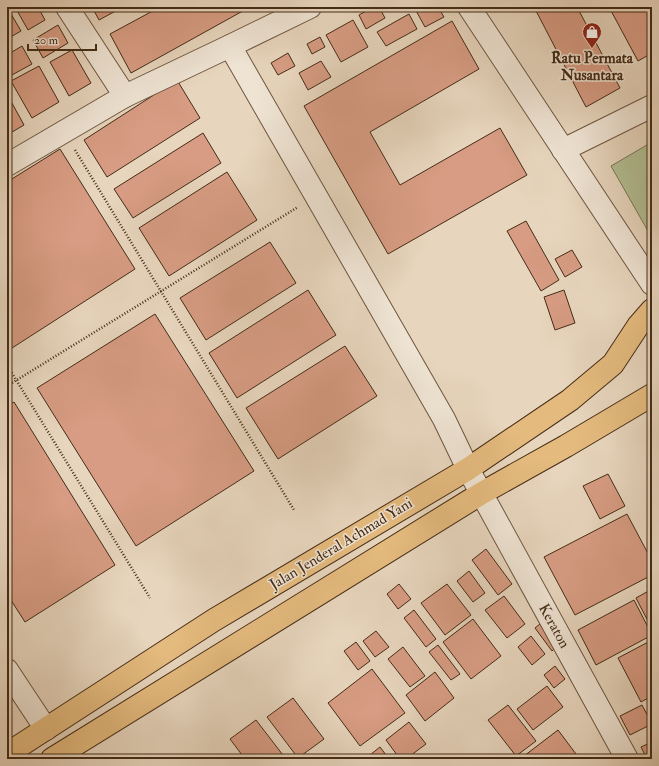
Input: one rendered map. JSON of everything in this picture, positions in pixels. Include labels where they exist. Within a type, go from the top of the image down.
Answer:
[{"type":"highway","name":"Jalan Jenderal Achmad Yani","points":[[7,754],[214,620],[468,469],[570,400],[613,364],[638,326],[652,310]]},
{"type":"highway","name":"Jalan Jenderal Achmad Yani","points":[[62,756],[482,493],[651,397]]},
{"type":"street","points":[[67,7],[125,96]]},
{"type":"street","points":[[7,165],[125,96],[310,7]]},
{"type":"street","points":[[469,7],[652,284]]},
{"type":"street","name":"Keraton","points":[[230,46],[444,419],[468,469],[627,759]]},
{"type":"street","points":[[563,150],[652,106]]},
{"type":"street","points":[[7,670],[46,729]]},
{"type":"path","points":[[64,131],[294,510]]},
{"type":"path","points":[[7,386],[316,196]]},
{"type":"path","points":[[7,365],[150,598]]},
{"type":"green space","points":[[652,142],[652,238],[611,166]]},
{"type":"building","points":[[7,7],[21,31],[7,39]]},
{"type":"building","points":[[15,7],[38,7],[45,20],[28,30]]},
{"type":"building","points":[[92,7],[123,7],[99,20]]},
{"type":"building","points":[[160,7],[250,7],[131,73],[110,34]]},
{"type":"building","points":[[373,7],[379,7],[385,18],[366,29],[359,15]]},
{"type":"building","points":[[414,7],[438,7],[444,17],[425,27]]},
{"type":"building","points":[[534,7],[577,7],[620,88],[586,107]]},
{"type":"building","points":[[609,7],[652,7],[652,53],[638,61]]},
{"type":"building","points":[[409,14],[417,29],[386,46],[377,32]]},
{"type":"building","points":[[353,20],[368,47],[341,62],[326,35]]},
{"type":"building","points":[[452,21],[479,69],[370,132],[400,185],[500,128],[527,175],[388,254],[304,106]]},
{"type":"building","points":[[58,25],[68,43],[43,58],[33,40]]},
{"type":"building","points":[[320,37],[325,47],[312,54],[307,44]]},
{"type":"building","points":[[22,46],[32,64],[10,76],[7,72],[7,55]]},
{"type":"building","points":[[72,50],[91,83],[69,96],[50,62]]},
{"type":"building","points":[[288,53],[295,66],[278,75],[271,63]]},
{"type":"building","points":[[321,61],[331,77],[308,90],[299,73]]},
{"type":"building","points":[[39,66],[59,102],[32,118],[11,81]]},
{"type":"building","points":[[177,80],[200,118],[107,177],[84,140]]},
{"type":"building","points":[[7,94],[24,125],[7,135]]},
{"type":"building","points":[[203,133],[221,163],[133,218],[114,189]]},
{"type":"building","points":[[60,149],[135,269],[12,348],[7,340],[7,182]]},
{"type":"building","points":[[227,172],[257,220],[169,276],[139,228]]},
{"type":"building","points":[[526,221],[559,280],[541,291],[507,231]]},
{"type":"building","points":[[270,242],[296,283],[206,340],[180,298]]},
{"type":"building","points":[[572,250],[582,267],[565,277],[555,259]]},
{"type":"building","points":[[308,290],[336,335],[237,398],[209,353]]},
{"type":"building","points":[[564,290],[575,323],[555,330],[544,297]]},
{"type":"building","points":[[155,314],[254,471],[136,546],[37,388]]},
{"type":"building","points":[[345,346],[377,396],[278,459],[246,408]]},
{"type":"building","points":[[14,402],[115,565],[25,622],[7,594],[7,406]]},
{"type":"building","points":[[608,474],[625,506],[600,519],[583,486]]},
{"type":"building","points":[[627,514],[652,561],[652,575],[575,615],[544,557]]},
{"type":"building","points":[[486,549],[512,584],[498,595],[472,560]]},
{"type":"building","points":[[469,571],[485,593],[473,602],[457,581]]},
{"type":"building","points":[[399,584],[411,599],[398,609],[387,594]]},
{"type":"building","points":[[447,584],[471,615],[445,635],[421,603]]},
{"type":"building","points":[[652,589],[652,629],[636,598]]},
{"type":"building","points":[[504,596],[525,624],[507,638],[485,610]]},
{"type":"building","points":[[634,600],[652,635],[596,665],[578,630]]},
{"type":"building","points":[[414,610],[436,639],[426,647],[404,618]]},
{"type":"building","points":[[473,619],[501,656],[471,679],[443,642]]},
{"type":"building","points":[[540,624],[557,646],[552,651],[535,628]]},
{"type":"building","points":[[376,631],[389,647],[375,657],[363,641]]},
{"type":"building","points":[[531,636],[545,654],[532,665],[518,647]]},
{"type":"building","points":[[652,640],[652,696],[641,702],[618,658]]},
{"type":"building","points":[[356,642],[370,661],[358,670],[344,651]]},
{"type":"building","points":[[438,645],[460,674],[451,680],[429,652]]},
{"type":"building","points":[[403,647],[425,676],[410,687],[388,659]]},
{"type":"building","points":[[555,666],[565,679],[554,688],[544,675]]},
{"type":"building","points":[[372,669],[405,713],[360,746],[328,703]]},
{"type":"building","points":[[435,672],[454,698],[425,721],[406,695]]},
{"type":"building","points":[[547,686],[563,707],[533,730],[517,709]]},
{"type":"building","points":[[293,698],[324,739],[298,758],[267,717]]},
{"type":"building","points":[[508,705],[536,741],[516,756],[488,720]]},
{"type":"building","points":[[642,705],[652,724],[630,735],[620,716]]},
{"type":"building","points":[[256,720],[286,759],[245,759],[230,739]]},
{"type":"building","points":[[409,722],[426,744],[406,759],[400,759],[386,740]]},
{"type":"building","points":[[558,730],[576,754],[569,759],[520,759]]},
{"type":"building","points":[[652,742],[652,759],[647,759],[641,747]]},
{"type":"building","points":[[380,747],[389,759],[365,759]]},
{"type":"place","name":"Ratu Permata Nusantara","points":[[592,49]]}]
